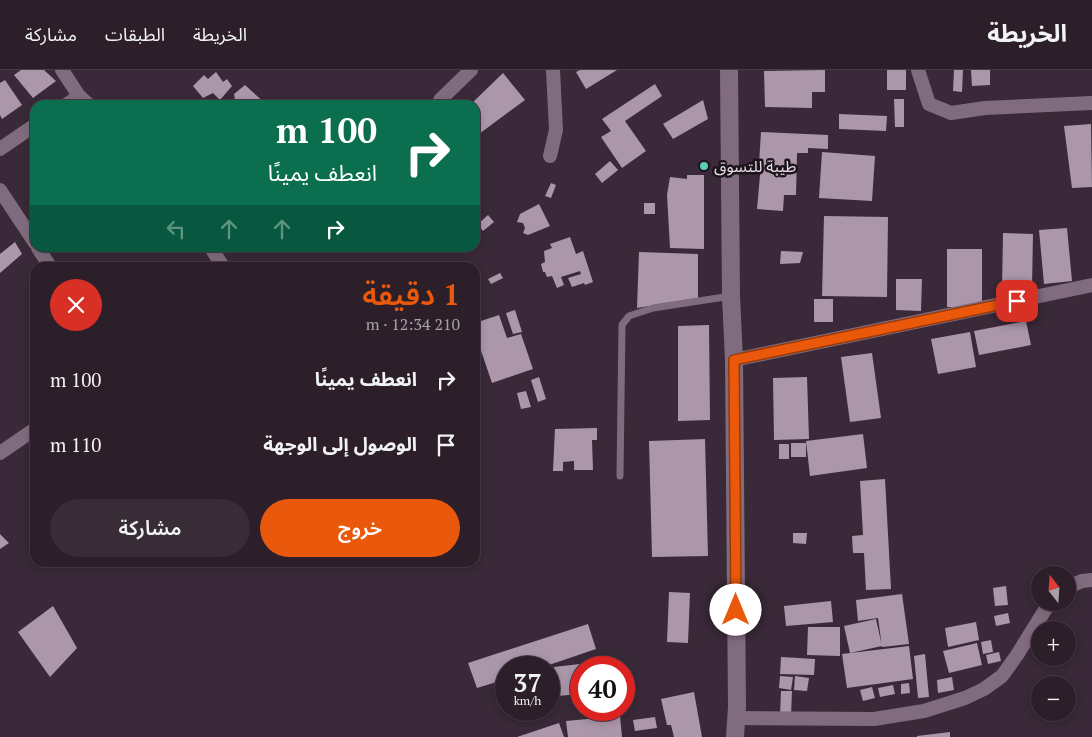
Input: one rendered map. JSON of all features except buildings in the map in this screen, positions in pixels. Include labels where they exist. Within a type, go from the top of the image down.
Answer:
[{"type":"street","points":[[62,70],[83,100]]},
{"type":"street","points":[[440,100],[471,70]]},
{"type":"street","points":[[550,156],[556,130],[553,70]]},
{"type":"street","points":[[729,70],[731,296],[734,360],[735,737]]},
{"type":"street","points":[[918,70],[929,104],[951,113],[986,108],[1092,103]]},
{"type":"street","points":[[0,149],[30,129]]},
{"type":"street","points":[[0,190],[30,235]]},
{"type":"street","points":[[734,360],[1092,285]]},
{"type":"street","points":[[0,453],[30,432]]},
{"type":"street","points":[[1076,584],[1092,580]]},
{"type":"street","points":[[736,718],[874,719],[924,711],[965,698],[984,689],[1002,676],[1017,656],[1044,611]]},
{"type":"lane","points":[[620,476],[622,325],[629,316],[653,308],[731,296]]},
{"type":"place","name":"طيبة للتسوق","points":[[704,166]]},
{"type":"route","points":[[736,610],[734,360],[1017,301]]}]
